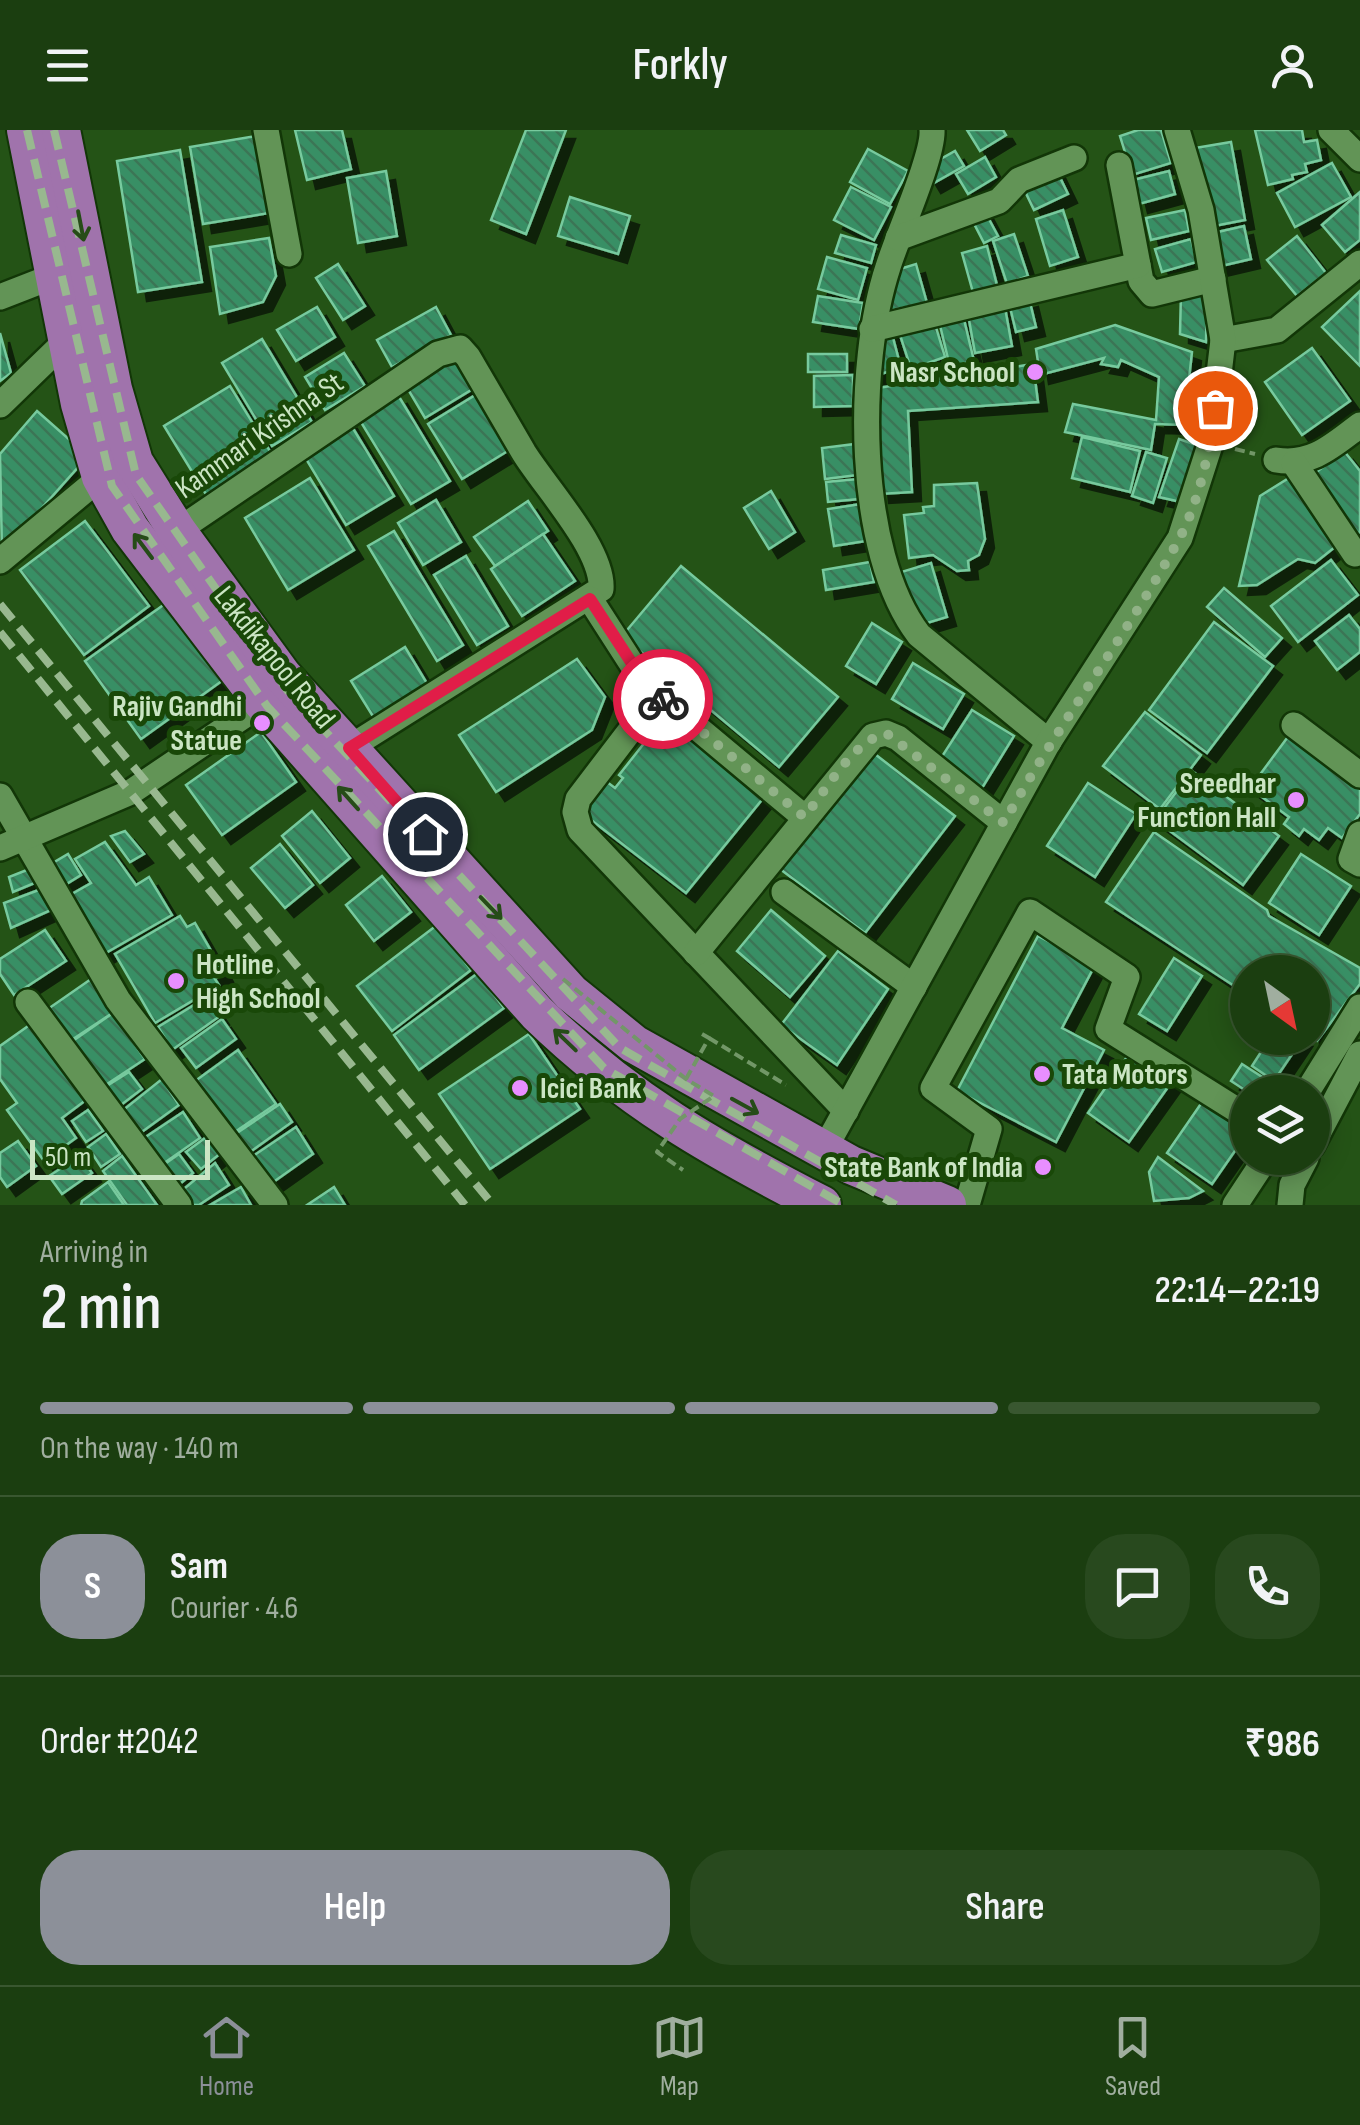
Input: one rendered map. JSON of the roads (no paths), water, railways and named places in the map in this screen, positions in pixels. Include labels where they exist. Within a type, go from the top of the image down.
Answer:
[{"type":"highway","name":"Lakdikapool Road","points":[[26,130],[72,303],[101,477],[130,529],[263,702],[538,1013],[587,1061],[675,1126],[800,1200]]},
{"type":"highway","name":"Lakdikapool Road","points":[[61,130],[72,303],[134,462],[177,532],[282,674],[571,993],[634,1044],[824,1150],[947,1205]]},
{"type":"street","points":[[266,130],[290,254]]},
{"type":"street","points":[[824,1150],[1049,742],[1180,538],[1211,442],[1223,340],[1201,210],[1177,130]]},
{"type":"street","points":[[1332,130],[1360,159]]},
{"type":"street","points":[[935,133],[898,238],[872,329],[868,419],[873,510],[895,600],[919,635],[1049,742]]},
{"type":"street","points":[[898,238],[1000,201],[1019,180],[1074,158]]},
{"type":"street","points":[[1119,165],[1141,281],[1152,294],[1213,280]]},
{"type":"street","points":[[1223,340],[1276,330],[1360,264]]},
{"type":"street","points":[[872,329],[1138,265]]},
{"type":"street","points":[[0,296],[72,303],[0,405]]},
{"type":"street","name":"Kammari Krishna St","points":[[177,532],[378,392],[438,354],[460,348],[596,565],[601,589],[590,599]]},
{"type":"street","points":[[1355,554],[1285,462],[1313,458],[1360,424]]},
{"type":"street","points":[[0,561],[101,477]]},
{"type":"street","points":[[349,748],[590,599],[646,685],[804,817]]},
{"type":"street","points":[[646,685],[649,706],[644,716],[589,782],[574,812],[580,830],[846,1111]]},
{"type":"street","points":[[0,848],[131,792],[263,702]]},
{"type":"street","points":[[1294,725],[1360,775]]},
{"type":"street","points":[[696,952],[873,736],[886,733],[1004,823]]},
{"type":"street","points":[[0,796],[118,1000],[275,1205]]},
{"type":"street","points":[[1360,834],[1351,858],[1360,864]]},
{"type":"street","points":[[784,892],[914,987]]},
{"type":"street","points":[[968,1205],[989,1129],[933,1088],[1030,912],[1127,978],[1108,1029],[1230,1106]]},
{"type":"street","points":[[28,1002],[180,1205]]},
{"type":"street","points":[[1318,1075],[1360,1008]]},
{"type":"street","points":[[1330,1110],[1360,1054]]},
{"type":"street","points":[[1235,1205],[1255,1175]]},
{"type":"street","points":[[1290,1205],[1297,1175]]},
{"type":"railway","points":[[27,130],[112,486],[267,706],[604,1068],[844,1205]]},
{"type":"railway","points":[[54,130],[136,475],[287,690],[620,1048],[896,1205]]},
{"type":"railway","points":[[0,604],[493,1205]]},
{"type":"railway","points":[[0,632],[465,1205]]},
{"type":"place","name":"Nasr School","points":[[1035,372]]},
{"type":"place","name":"Rajiv Gandhi Statue","points":[[262,723]]},
{"type":"place","name":"Sreedhar Function Hall","points":[[1296,800]]},
{"type":"place","name":"Hotline High School","points":[[176,981]]},
{"type":"place","name":"Tata Motors","points":[[1042,1074]]},
{"type":"place","name":"Icici Bank","points":[[520,1088]]},
{"type":"place","name":"State Bank of India","points":[[1043,1167]]}]
